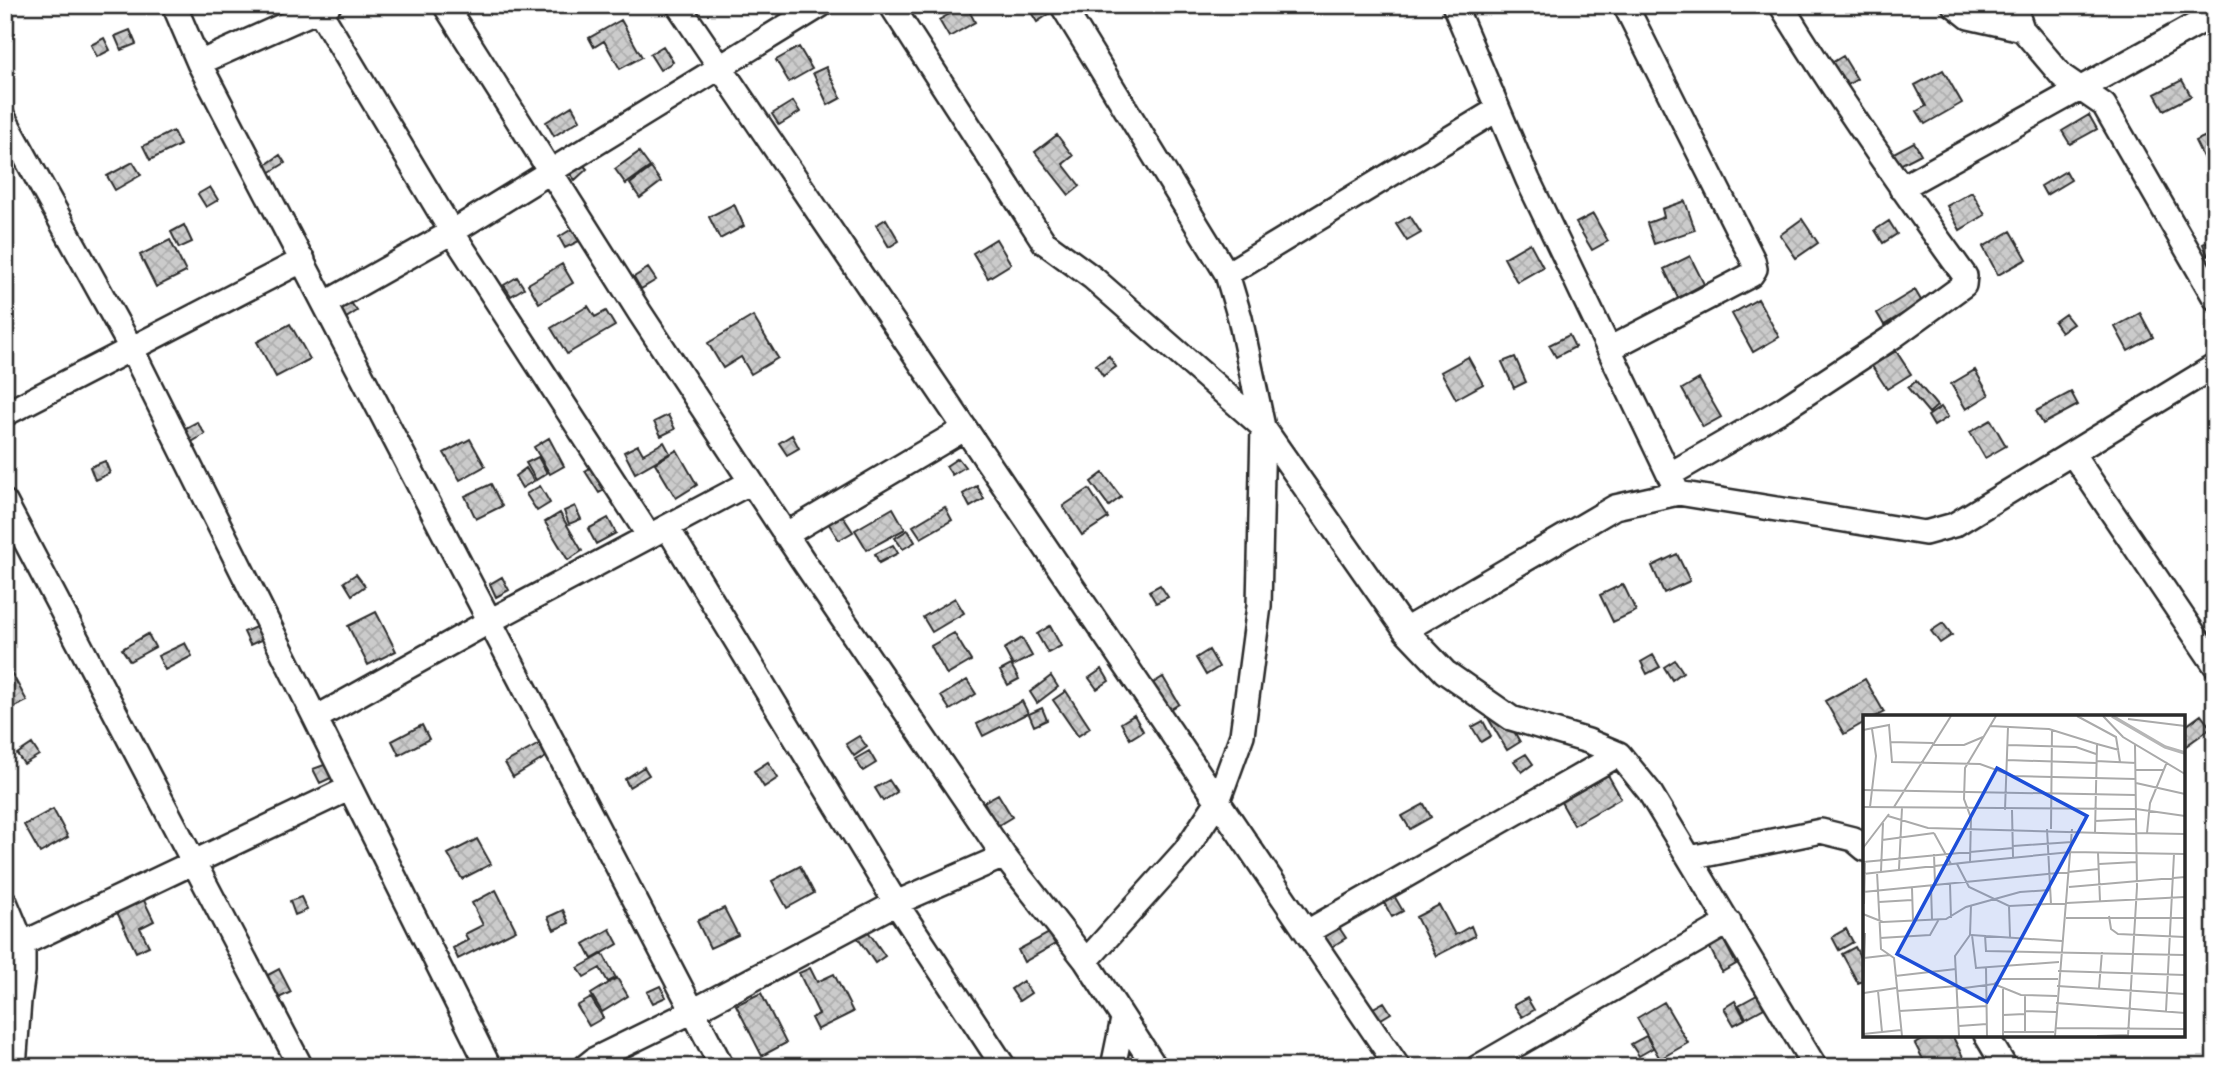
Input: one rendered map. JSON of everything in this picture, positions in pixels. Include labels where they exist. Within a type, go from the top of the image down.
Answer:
[{"type":"street","points":[[174,5],[199,63],[722,1067]]},
{"type":"street","points":[[445,5],[785,535],[1004,856],[1086,961],[1154,1067]]},
{"type":"street","points":[[678,5],[1396,1066]]},
{"type":"street","points":[[326,303],[452,232],[821,5]]},
{"type":"street","points":[[891,5],[1044,242],[1093,278],[1263,427],[1405,630],[1445,672],[1511,718],[1588,741],[1619,754],[1650,791],[1815,1067]]},
{"type":"street","points":[[1062,5],[1227,274],[1240,318],[1263,427],[1259,606],[1242,735],[1218,801],[1185,851],[1086,961]]},
{"type":"street","points":[[1454,5],[1528,180],[1674,484]]},
{"type":"street","points":[[1609,349],[1751,275],[1755,268],[1625,5]]},
{"type":"street","points":[[1405,630],[1615,507],[1674,484],[1894,336],[1964,285],[1965,276],[1826,78],[1782,5]]},
{"type":"street","points":[[1954,5],[1969,18],[2022,29]]},
{"type":"street","points":[[2014,5],[2022,29],[2062,76],[2104,105],[2215,298]]},
{"type":"street","points":[[199,63],[324,8],[452,232],[658,532],[1004,1067]]},
{"type":"street","points":[[1901,188],[2215,14]]},
{"type":"street","points":[[1227,274],[1498,110]]},
{"type":"street","points":[[5,120],[131,348],[489,1067]]},
{"type":"street","points":[[5,414],[303,260]]},
{"type":"street","points":[[1674,484],[1925,533],[1954,525],[2215,366]]},
{"type":"street","points":[[785,535],[964,429]]},
{"type":"street","points":[[2071,453],[2215,666]]},
{"type":"street","points":[[316,718],[490,621],[751,482]]},
{"type":"street","points":[[5,502],[301,1067]]},
{"type":"street","points":[[1307,932],[1619,754]]},
{"type":"street","points":[[14,948],[350,788]]},
{"type":"street","points":[[1690,858],[1821,831],[1853,839],[1863,847]]},
{"type":"street","points":[[585,1067],[595,1059],[693,1011],[896,903],[1004,856]]},
{"type":"street","points":[[5,902],[14,948],[23,972],[14,1067]]},
{"type":"street","points":[[1478,1067],[1729,922]]},
{"type":"street","points":[[1113,1067],[1123,1019]]},
{"type":"street","points":[[1987,1037],[2005,1067]]},
{"type":"building","points":[[966,5],[975,22],[949,37],[939,20]]},
{"type":"building","points":[[1035,5],[1048,5],[1052,12],[1037,22],[1029,9]]},
{"type":"building","points":[[621,20],[642,57],[620,69],[604,41],[594,47],[589,38]]},
{"type":"building","points":[[130,30],[136,44],[121,50],[115,36]]},
{"type":"building","points":[[104,38],[110,50],[97,57],[91,45]]},
{"type":"building","points":[[663,46],[673,62],[660,70],[650,54]]},
{"type":"building","points":[[799,47],[812,69],[789,82],[776,60]]},
{"type":"building","points":[[1843,56],[1857,79],[1843,88],[1828,65]]},
{"type":"building","points":[[826,67],[841,98],[828,105],[813,73]]},
{"type":"building","points":[[1943,70],[1962,103],[1925,124],[1917,111],[1926,106],[1915,85]]},
{"type":"building","points":[[2182,80],[2191,96],[2164,110],[2155,94]]},
{"type":"building","points":[[793,101],[800,112],[779,125],[772,114]]},
{"type":"building","points":[[572,106],[580,120],[554,136],[546,122]]},
{"type":"building","points":[[2089,115],[2097,129],[2070,144],[2062,131]]},
{"type":"building","points":[[173,131],[180,145],[150,160],[143,146]]},
{"type":"building","points":[[2215,132],[2215,158],[2206,163],[2195,141]]},
{"type":"building","points":[[1057,135],[1073,156],[1063,164],[1080,186],[1069,195],[1035,152]]},
{"type":"building","points":[[1914,142],[1921,154],[1896,167],[1890,155]]},
{"type":"building","points":[[639,152],[650,167],[626,184],[615,169]]},
{"type":"building","points":[[280,155],[285,163],[269,173],[264,166]]},
{"type":"building","points":[[578,159],[587,169],[575,180],[566,169]]},
{"type":"building","points":[[133,162],[141,175],[115,190],[107,176]]},
{"type":"building","points":[[651,168],[661,182],[640,198],[630,184]]},
{"type":"building","points":[[2066,171],[2071,180],[2046,195],[2041,186]]},
{"type":"building","points":[[210,187],[218,200],[206,207],[198,194]]},
{"type":"building","points":[[1972,192],[1985,215],[1960,230],[1947,206]]},
{"type":"building","points":[[1685,201],[1695,230],[1654,244],[1647,223],[1664,217],[1662,209]]},
{"type":"building","points":[[734,204],[744,226],[720,239],[709,217]]},
{"type":"building","points":[[1593,214],[1608,241],[1592,250],[1576,223]]},
{"type":"building","points":[[1410,216],[1421,233],[1407,241],[1396,224]]},
{"type":"building","points":[[886,219],[899,241],[889,247],[876,225]]},
{"type":"building","points":[[1802,219],[1818,243],[1796,258],[1780,235]]},
{"type":"building","points":[[1889,221],[1897,234],[1883,243],[1875,230]]},
{"type":"building","points":[[184,225],[192,242],[179,248],[171,232]]},
{"type":"building","points":[[572,229],[579,241],[565,248],[559,237]]},
{"type":"building","points":[[2011,231],[2027,259],[1998,275],[1983,247]]},
{"type":"building","points":[[2215,238],[2215,253],[2208,256],[2203,244]]},
{"type":"building","points":[[996,239],[1011,264],[988,278],[973,253]]},
{"type":"building","points":[[170,240],[186,272],[156,287],[140,255]]},
{"type":"building","points":[[1530,243],[1543,267],[1517,282],[1504,258]]},
{"type":"building","points":[[1690,256],[1704,284],[1678,298],[1664,269]]},
{"type":"building","points":[[562,264],[573,283],[539,303],[528,284]]},
{"type":"building","points":[[648,268],[656,280],[641,289],[634,277]]},
{"type":"building","points":[[517,277],[524,288],[511,296],[504,285]]},
{"type":"building","points":[[1915,290],[1922,302],[1884,325],[1877,313]]},
{"type":"building","points":[[1758,299],[1779,337],[1753,352],[1732,314]]},
{"type":"building","points":[[349,300],[357,311],[343,320],[336,308]]},
{"type":"building","points":[[588,306],[595,317],[606,311],[615,326],[567,354],[551,328]]},
{"type":"building","points":[[2140,313],[2153,337],[2128,351],[2115,327]]},
{"type":"building","points":[[2065,314],[2073,324],[2061,332],[2054,322]]},
{"type":"building","points":[[753,316],[778,358],[751,374],[741,357],[723,368],[708,343]]},
{"type":"building","points":[[290,324],[310,359],[276,377],[257,342]]},
{"type":"building","points":[[1569,335],[1575,347],[1556,357],[1549,345]]},
{"type":"building","points":[[1896,351],[1911,374],[1887,389],[1872,366]]},
{"type":"building","points":[[1109,356],[1116,367],[1103,376],[1096,365]]},
{"type":"building","points":[[1468,357],[1483,384],[1456,399],[1441,372]]},
{"type":"building","points":[[1515,357],[1526,382],[1514,388],[1502,362]]},
{"type":"building","points":[[1975,370],[1989,395],[1966,409],[1951,384]]},
{"type":"building","points":[[1699,379],[1721,417],[1703,427],[1682,389]]},
{"type":"building","points":[[1916,381],[1937,406],[1929,413],[1908,388]]},
{"type":"building","points":[[2071,392],[2078,405],[2043,424],[2036,411]]},
{"type":"building","points":[[1941,407],[1948,417],[1934,426],[1928,416]]},
{"type":"building","points":[[668,415],[675,429],[661,436],[654,422]]},
{"type":"building","points":[[1991,420],[2006,446],[1985,458],[1970,432]]},
{"type":"building","points":[[197,422],[205,434],[190,443],[182,430]]},
{"type":"building","points":[[792,435],[799,448],[787,455],[779,443]]},
{"type":"building","points":[[549,438],[564,466],[550,474],[534,447]]},
{"type":"building","points":[[470,439],[485,466],[460,480],[444,453]]},
{"type":"building","points":[[664,442],[670,453],[635,473],[624,452],[638,445],[643,454]]},
{"type":"building","points":[[677,450],[697,485],[676,498],[655,463]]},
{"type":"building","points":[[538,457],[547,473],[536,480],[526,463]]},
{"type":"building","points":[[958,458],[965,467],[952,475],[946,466]]},
{"type":"building","points":[[605,459],[619,482],[599,493],[585,471]]},
{"type":"building","points":[[105,461],[110,473],[95,480],[90,467]]},
{"type":"building","points":[[526,468],[534,481],[522,488],[515,476]]},
{"type":"building","points":[[1103,473],[1121,497],[1109,506],[1091,482]]},
{"type":"building","points":[[491,484],[502,506],[476,519],[465,496]]},
{"type":"building","points":[[540,486],[550,503],[537,511],[526,494]]},
{"type":"building","points":[[977,486],[984,499],[970,507],[963,494]]},
{"type":"building","points":[[1089,489],[1108,518],[1082,535],[1063,506]]},
{"type":"building","points":[[575,506],[581,519],[569,524],[564,511]]},
{"type":"building","points":[[945,507],[952,520],[921,538],[913,526]]},
{"type":"building","points":[[893,508],[905,529],[867,550],[855,530]]},
{"type":"building","points":[[838,509],[853,532],[839,540],[825,518]]},
{"type":"building","points":[[560,513],[582,551],[568,560],[545,522]]},
{"type":"building","points":[[608,518],[616,533],[596,544],[588,529]]},
{"type":"building","points":[[908,530],[915,542],[903,549],[895,538]]},
{"type":"building","points":[[893,545],[898,553],[879,563],[875,554]]},
{"type":"building","points":[[1677,554],[1690,581],[1664,593],[1652,566]]},
{"type":"building","points":[[356,574],[365,586],[352,595],[344,582]]},
{"type":"building","points":[[502,577],[509,590],[496,597],[490,584]]},
{"type":"building","points":[[1623,584],[1636,611],[1613,622],[1600,595]]},
{"type":"building","points":[[1160,585],[1168,597],[1156,603],[1149,591]]},
{"type":"building","points":[[955,598],[964,613],[932,632],[923,617]]},
{"type":"building","points":[[376,612],[396,651],[368,665],[348,626]]},
{"type":"building","points":[[1943,623],[1952,635],[1940,643],[1931,631]]},
{"type":"building","points":[[258,626],[265,638],[250,645],[244,632]]},
{"type":"building","points":[[1050,626],[1061,646],[1048,653],[1037,634]]},
{"type":"building","points":[[954,633],[971,661],[947,675],[931,646]]},
{"type":"building","points":[[148,634],[155,647],[130,661],[122,649]]},
{"type":"building","points":[[1022,638],[1032,656],[1013,666],[1004,649]]},
{"type":"building","points":[[185,643],[192,656],[165,670],[158,656]]},
{"type":"building","points":[[1209,650],[1219,667],[1206,675],[1196,658]]},
{"type":"building","points":[[1653,655],[1660,667],[1647,674],[1641,662]]},
{"type":"building","points":[[1675,660],[1683,672],[1672,680],[1664,667]]},
{"type":"building","points":[[5,661],[27,701],[10,709],[5,700]]},
{"type":"building","points":[[1011,665],[1019,679],[1008,685],[1000,671]]},
{"type":"building","points":[[1102,669],[1109,681],[1097,689],[1089,678]]},
{"type":"building","points":[[1051,676],[1058,687],[1037,703],[1030,692]]},
{"type":"building","points":[[1163,677],[1179,704],[1166,712],[1150,685]]},
{"type":"building","points":[[1865,679],[1884,712],[1879,715],[1863,715],[1863,723],[1844,734],[1825,701]]},
{"type":"building","points":[[967,680],[976,694],[950,710],[941,696]]},
{"type":"building","points":[[1066,691],[1090,728],[1078,736],[1053,700]]},
{"type":"building","points":[[1022,701],[1028,713],[983,736],[977,724]]},
{"type":"building","points":[[1498,703],[1520,742],[1507,750],[1484,711]]},
{"type":"building","points":[[1042,708],[1047,720],[1034,726],[1029,714]]},
{"type":"building","points":[[1134,715],[1143,731],[1130,739],[1121,723]]},
{"type":"building","points":[[2201,715],[2211,728],[2185,747],[2185,727]]},
{"type":"building","points":[[1483,721],[1491,736],[1481,742],[1472,727]]},
{"type":"building","points":[[422,725],[429,739],[399,755],[392,741]]},
{"type":"building","points":[[859,736],[867,747],[854,756],[846,744]]},
{"type":"building","points":[[32,744],[39,755],[24,764],[17,754]]},
{"type":"building","points":[[539,744],[546,757],[513,777],[505,763]]},
{"type":"building","points":[[869,751],[876,763],[863,771],[855,759]]},
{"type":"building","points":[[1526,754],[1533,764],[1522,772],[1514,761]]},
{"type":"building","points":[[768,762],[778,778],[764,787],[754,771]]},
{"type":"building","points":[[327,764],[333,777],[320,783],[313,769]]},
{"type":"building","points":[[644,767],[649,775],[629,787],[625,779]]},
{"type":"building","points":[[1608,775],[1621,798],[1574,825],[1561,802]]},
{"type":"building","points":[[889,780],[897,792],[883,801],[875,788]]},
{"type":"building","points":[[998,794],[1012,817],[997,826],[984,802]]},
{"type":"building","points":[[1424,804],[1431,817],[1410,829],[1402,816]]},
{"type":"building","points":[[53,809],[68,837],[40,853],[24,825]]},
{"type":"building","points":[[477,839],[491,864],[462,879],[448,854]]},
{"type":"building","points":[[800,866],[814,893],[787,908],[772,881]]},
{"type":"building","points":[[134,880],[154,921],[140,928],[149,946],[136,952],[113,904]]},
{"type":"building","points":[[496,890],[516,930],[458,959],[453,948],[468,940],[465,934],[483,925],[472,903]]},
{"type":"building","points":[[1393,894],[1403,911],[1392,917],[1383,901]]},
{"type":"building","points":[[301,897],[307,910],[295,915],[290,901]]},
{"type":"building","points":[[1439,905],[1455,935],[1471,926],[1475,936],[1436,956],[1416,917]]},
{"type":"building","points":[[724,908],[738,935],[710,948],[697,921]]},
{"type":"building","points":[[563,910],[569,923],[554,930],[548,917]]},
{"type":"building","points":[[1338,926],[1346,938],[1328,949],[1320,938]]},
{"type":"building","points":[[865,927],[885,956],[875,963],[855,934]]},
{"type":"building","points":[[610,929],[618,944],[592,959],[584,944]]},
{"type":"building","points":[[1846,929],[1853,942],[1839,950],[1832,937]]},
{"type":"building","points":[[1049,933],[1055,944],[1024,962],[1018,950]]},
{"type":"building","points":[[1722,937],[1736,964],[1722,972],[1708,944]]},
{"type":"building","points":[[1855,947],[1863,962],[1863,981],[1858,983],[1842,954]]},
{"type":"building","points":[[603,954],[616,978],[608,982],[600,968],[584,977],[578,968]]},
{"type":"building","points":[[810,968],[817,982],[834,974],[853,1012],[817,1030],[811,1018],[819,1014],[799,973]]},
{"type":"building","points":[[279,969],[291,992],[277,999],[266,976]]},
{"type":"building","points":[[617,978],[628,996],[602,1012],[591,994]]},
{"type":"building","points":[[1023,981],[1031,993],[1019,1001],[1011,989]]},
{"type":"building","points":[[660,986],[666,997],[653,1003],[647,992]]},
{"type":"building","points":[[761,993],[786,1043],[762,1056],[736,1005]]},
{"type":"building","points":[[1757,995],[1764,1008],[1746,1018],[1739,1005]]},
{"type":"building","points":[[591,998],[603,1018],[589,1026],[577,1006]]},
{"type":"building","points":[[1527,998],[1534,1010],[1522,1017],[1514,1005]]},
{"type":"building","points":[[1735,1001],[1745,1019],[1734,1025],[1724,1008]]},
{"type":"building","points":[[1384,1002],[1391,1013],[1376,1022],[1370,1010]]},
{"type":"building","points":[[1664,1002],[1688,1043],[1660,1059],[1637,1018]]},
{"type":"building","points":[[1646,1036],[1653,1048],[1639,1056],[1631,1044]]},
{"type":"building","points":[[1928,1037],[1953,1037],[1968,1067],[1927,1067],[1915,1044]]}]
